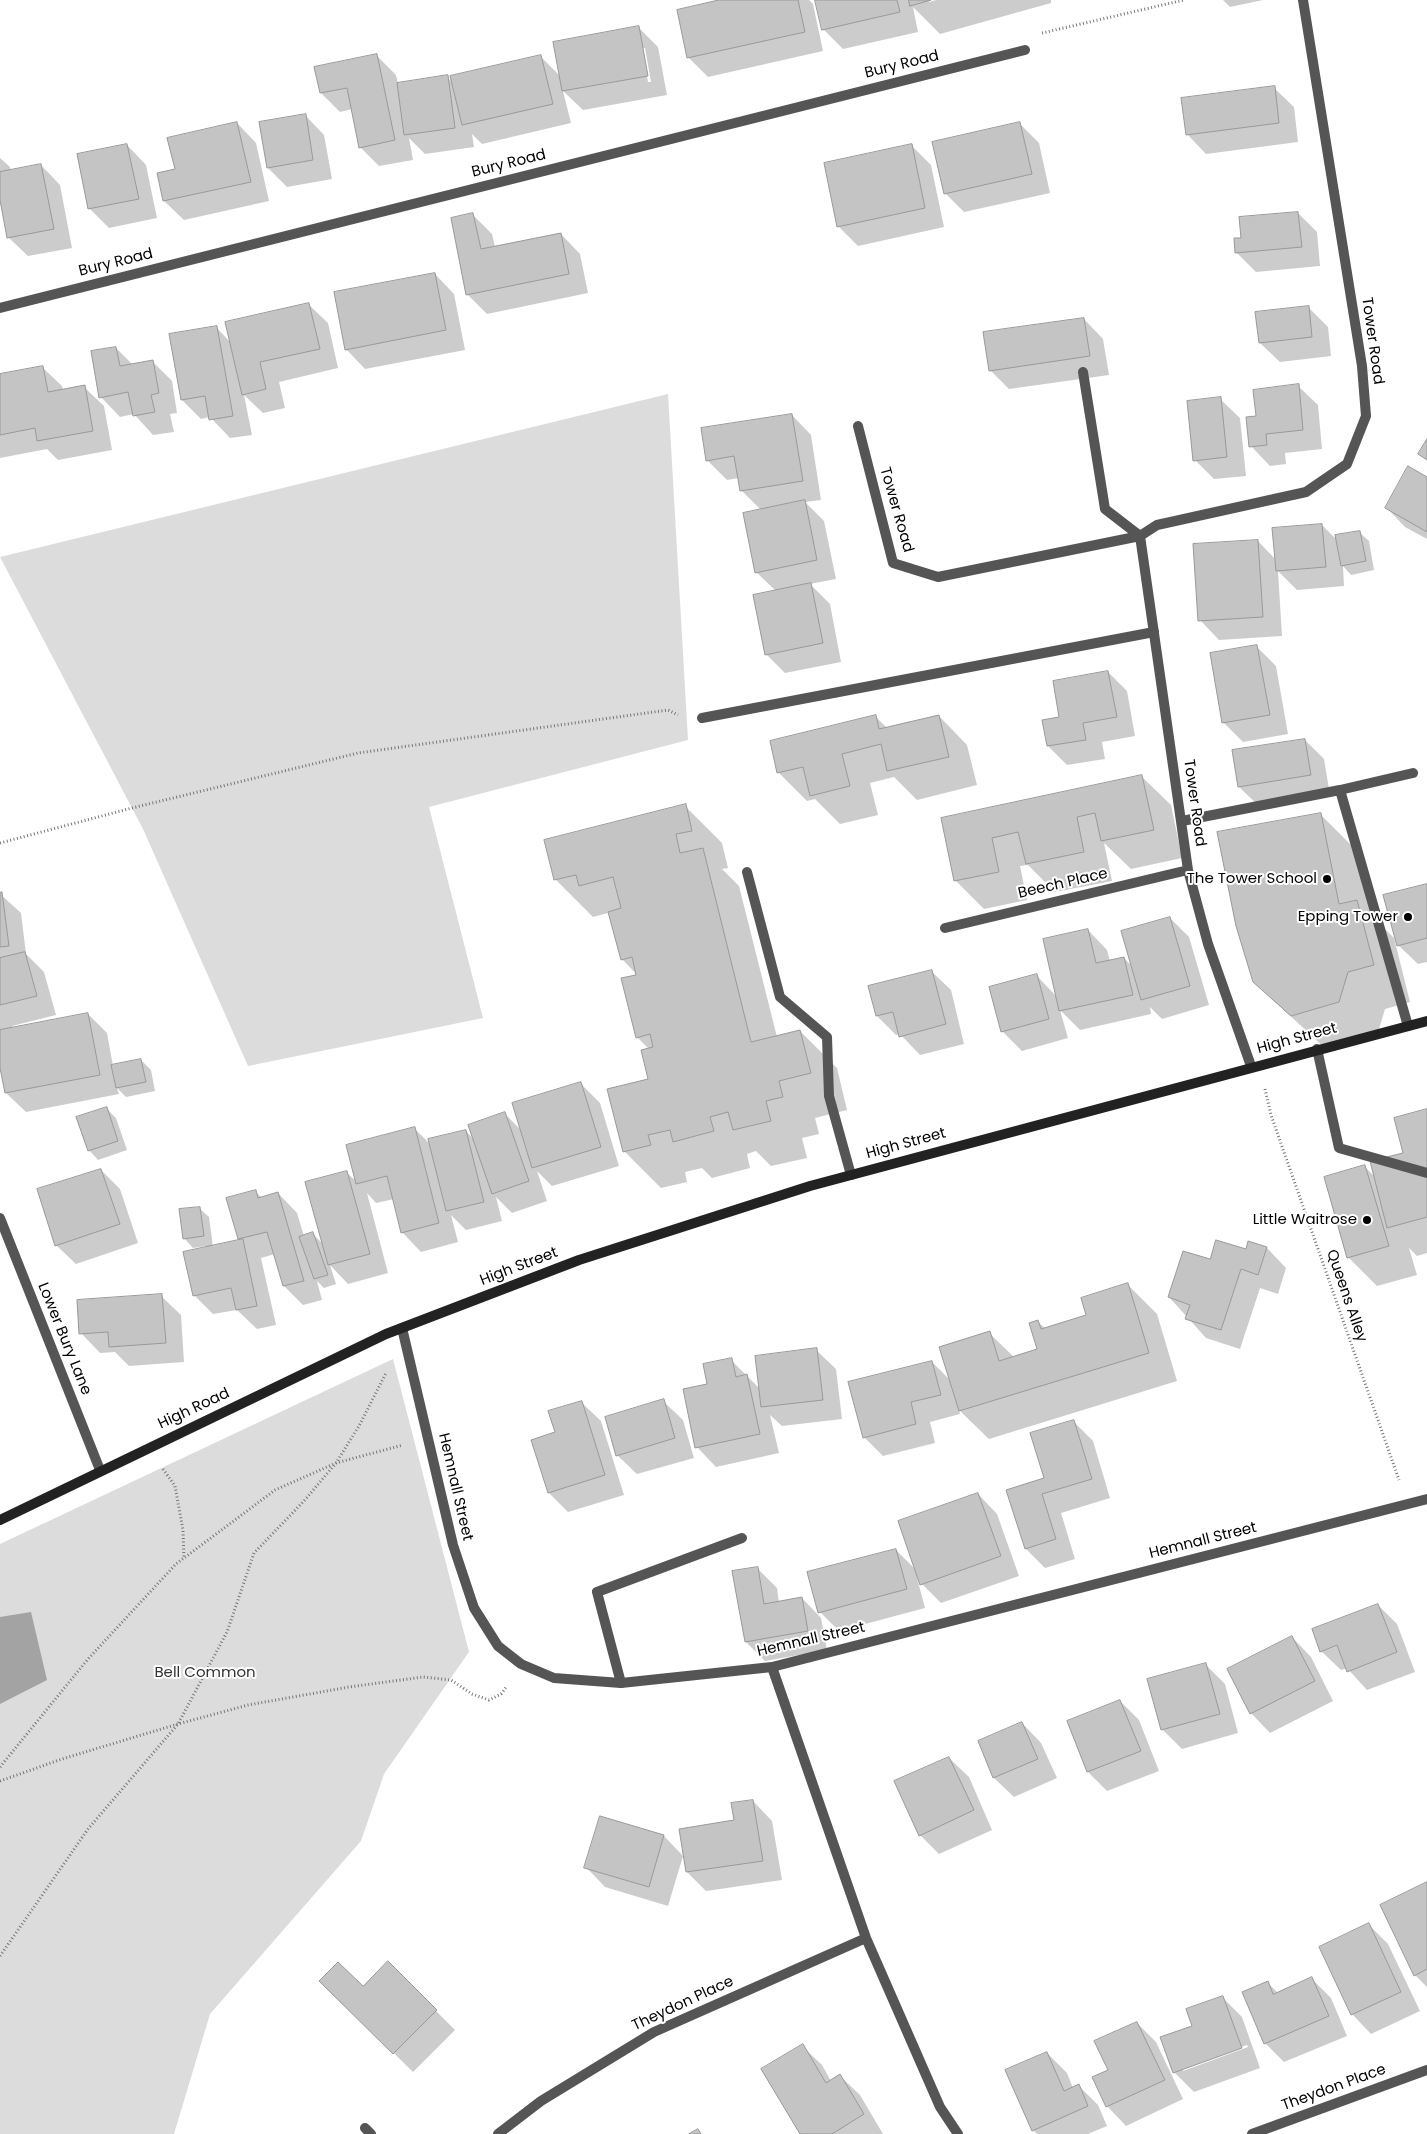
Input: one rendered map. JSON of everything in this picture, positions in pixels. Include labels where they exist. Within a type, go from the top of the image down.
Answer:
[{"type":"main road","name":"High Street","points":[[402,1328],[579,1260],[810,1186],[1256,1065],[1427,1021]]},
{"type":"main road","name":"High Road","points":[[0,1520],[100,1470],[402,1328]]},
{"type":"street","name":"Tower Road","points":[[858,426],[893,563],[938,577],[1140,536],[1157,525],[1306,492],[1347,464],[1366,416],[1362,366],[1303,0]]},
{"type":"street","name":"Bury Road","points":[[0,308],[1025,50]]},
{"type":"street","points":[[1083,372],[1105,509],[1140,536]]},
{"type":"street","name":"Tower Road","points":[[1140,536],[1188,870],[1208,944],[1256,1065]]},
{"type":"street","points":[[702,718],[1154,632]]},
{"type":"street","points":[[1182,821],[1340,790],[1413,773]]},
{"type":"street","points":[[1340,790],[1408,1026]]},
{"type":"street","name":"Beech Place","points":[[945,928],[1188,870]]},
{"type":"street","points":[[746,872],[780,997],[827,1037],[829,1096],[851,1175]]},
{"type":"street","points":[[1317,1049],[1339,1148],[1427,1173]]},
{"type":"street","name":"Lower Bury Lane","points":[[0,1218],[100,1470]]},
{"type":"street","name":"Hemnall Street","points":[[402,1328],[453,1545],[474,1608],[498,1646],[521,1664],[554,1678],[621,1683],[772,1666],[1427,1499]]},
{"type":"street","points":[[621,1683],[597,1592],[742,1538]]},
{"type":"street","points":[[772,1666],[866,1938],[940,2107],[958,2134]]},
{"type":"street","name":"Theydon Place","points":[[498,2134],[541,2101],[654,2032],[866,1938]]},
{"type":"street","name":"Theydon Place","points":[[1252,2134],[1427,2070]]},
{"type":"path","points":[[1025,50],[1042,33],[1184,0]]},
{"type":"path","points":[[0,844],[132,808],[358,752],[668,710],[686,720],[702,718]]},
{"type":"path","name":"Queens Alley","points":[[1256,1065],[1271,1115],[1408,1505]]},
{"type":"path","points":[[0,1956],[88,1829],[178,1724],[227,1632],[254,1553],[304,1501],[336,1463],[359,1426],[393,1359],[386,1334]]},
{"type":"path","points":[[0,1767],[88,1658],[176,1564],[275,1490],[336,1463],[428,1438]]},
{"type":"path","points":[[148,1448],[175,1486],[183,1530],[184,1559]]},
{"type":"path","points":[[0,1781],[71,1756],[178,1724],[257,1704],[349,1687],[423,1677],[451,1680],[472,1694],[489,1700],[501,1694],[521,1664]]},
{"type":"green space","points":[[668,394],[688,740],[429,807],[483,1018],[248,1066],[143,829],[0,557]]},
{"type":"green space","name":"Bell Common","points":[[393,1359],[469,1652],[384,1774],[361,1841],[210,2014],[174,2134],[0,2134],[0,1544]]},
{"type":"shaded area","points":[[31,1612],[47,1680],[0,1704],[0,1617]]},
{"type":"building","points":[[719,0],[798,0],[805,32],[687,58],[677,10]]},
{"type":"building","points":[[815,0],[897,0],[900,12],[822,30]]},
{"type":"building","points":[[909,0],[931,0],[910,6]]},
{"type":"building","points":[[639,26],[648,76],[562,91],[553,42]]},
{"type":"building","points":[[377,54],[395,140],[359,148],[347,88],[320,93],[314,67]]},
{"type":"building","points":[[541,55],[553,104],[462,125],[450,76]]},
{"type":"building","points":[[448,75],[455,128],[404,135],[397,83]]},
{"type":"building","points":[[1275,86],[1279,123],[1186,135],[1181,98]]},
{"type":"building","points":[[306,114],[313,160],[267,168],[259,122]]},
{"type":"building","points":[[237,122],[251,182],[163,201],[157,173],[175,169],[167,138]]},
{"type":"building","points":[[1020,122],[1032,174],[944,194],[932,142]]},
{"type":"building","points":[[127,144],[139,199],[88,209],[77,154]]},
{"type":"building","points":[[912,144],[925,208],[837,227],[824,163]]},
{"type":"building","points":[[41,164],[54,229],[7,238],[0,200],[0,172]]},
{"type":"building","points":[[1298,212],[1302,247],[1235,253],[1234,238],[1241,238],[1239,217]]},
{"type":"building","points":[[473,213],[481,249],[561,233],[569,274],[466,295],[451,218]]},
{"type":"building","points":[[435,273],[446,330],[345,350],[334,292]]},
{"type":"building","points":[[309,303],[320,349],[260,362],[266,389],[242,395],[225,322]]},
{"type":"building","points":[[1309,306],[1312,337],[1259,343],[1255,312]]},
{"type":"building","points":[[1084,318],[1090,356],[989,371],[983,332]]},
{"type":"building","points":[[217,326],[233,416],[209,420],[205,396],[181,400],[169,334]]},
{"type":"building","points":[[116,347],[120,366],[153,360],[159,393],[151,395],[155,412],[133,416],[128,392],[99,398],[91,351]]},
{"type":"building","points":[[43,366],[48,392],[85,385],[93,431],[37,441],[35,428],[0,435],[0,374]]},
{"type":"building","points":[[1299,384],[1303,430],[1266,434],[1267,445],[1249,447],[1246,417],[1256,416],[1253,390]]},
{"type":"building","points":[[1221,397],[1227,457],[1193,461],[1187,401]]},
{"type":"building","points":[[792,414],[803,481],[740,491],[734,456],[706,461],[701,428]]},
{"type":"building","points":[[1427,439],[1427,460],[1418,454]]},
{"type":"building","points":[[1408,466],[1427,477],[1427,532],[1385,508]]},
{"type":"building","points":[[805,500],[817,560],[755,573],[743,513]]},
{"type":"building","points":[[1322,524],[1326,567],[1276,571],[1272,528]]},
{"type":"building","points":[[1360,531],[1366,561],[1341,566],[1335,535]]},
{"type":"building","points":[[1258,540],[1263,617],[1198,621],[1193,544]]},
{"type":"building","points":[[811,583],[823,643],[765,655],[753,595]]},
{"type":"building","points":[[1257,645],[1270,715],[1222,723],[1210,653]]},
{"type":"building","points":[[1108,671],[1117,717],[1083,723],[1086,740],[1047,746],[1042,720],[1059,717],[1053,681]]},
{"type":"building","points":[[876,715],[879,729],[939,715],[949,757],[887,771],[881,744],[842,754],[850,786],[810,796],[803,767],[777,773],[770,741]]},
{"type":"building","points":[[1305,739],[1311,775],[1238,787],[1232,750]]},
{"type":"building","points":[[1142,775],[1154,830],[1101,841],[1095,813],[1077,817],[1084,852],[1026,864],[1018,832],[992,838],[999,872],[954,881],[941,818]]},
{"type":"building","points":[[686,804],[692,831],[676,834],[680,853],[703,848],[751,1042],[800,1030],[811,1073],[779,1081],[783,1097],[766,1101],[771,1121],[733,1130],[728,1112],[710,1117],[714,1131],[673,1142],[670,1130],[648,1135],[651,1145],[623,1152],[607,1089],[648,1079],[641,1050],[653,1047],[650,1034],[636,1038],[621,978],[636,975],[632,957],[621,960],[608,912],[621,908],[613,877],[579,886],[576,875],[554,880],[544,840]]},
{"type":"building","points":[[1321,813],[1339,904],[1357,900],[1374,965],[1348,972],[1339,1002],[1291,1016],[1253,982],[1236,926],[1217,832]]},
{"type":"building","name":"Epping Tower","points":[[1427,884],[1427,938],[1397,946],[1383,895]]},
{"type":"building","points":[[2,892],[9,946],[0,947],[0,893]]},
{"type":"building","points":[[1170,917],[1190,986],[1141,1000],[1121,931]]},
{"type":"building","points":[[1088,929],[1096,963],[1124,957],[1133,995],[1059,1011],[1043,939]]},
{"type":"building","points":[[25,952],[37,996],[0,1005],[0,958]]},
{"type":"building","points":[[932,970],[946,1024],[899,1037],[893,1012],[876,1016],[868,986]]},
{"type":"building","points":[[1037,974],[1049,1019],[1001,1032],[989,987]]},
{"type":"building","points":[[88,1013],[100,1075],[5,1093],[0,1068],[0,1030]]},
{"type":"building","points":[[141,1059],[146,1082],[116,1088],[111,1065]]},
{"type":"building","points":[[581,1082],[601,1147],[532,1168],[512,1103]]},
{"type":"building","points":[[107,1107],[118,1141],[88,1151],[76,1117]]},
{"type":"building","points":[[1427,1109],[1427,1217],[1387,1228],[1370,1161],[1403,1153],[1394,1118]]},
{"type":"building","points":[[505,1112],[529,1181],[492,1194],[468,1125]]},
{"type":"building","points":[[415,1127],[439,1223],[401,1233],[387,1176],[356,1184],[346,1145]]},
{"type":"building","points":[[466,1130],[484,1202],[446,1211],[428,1139]]},
{"type":"building","points":[[1365,1165],[1389,1246],[1347,1258],[1324,1177]]},
{"type":"building","points":[[101,1169],[120,1224],[55,1246],[37,1189]]},
{"type":"building","points":[[347,1171],[370,1254],[328,1265],[305,1182]]},
{"type":"building","points":[[256,1190],[258,1198],[278,1192],[304,1281],[283,1286],[267,1232],[238,1239],[226,1198]]},
{"type":"building","points":[[200,1207],[204,1236],[183,1239],[179,1209]]},
{"type":"building","points":[[313,1232],[328,1275],[314,1279],[299,1237]]},
{"type":"building","points":[[243,1239],[257,1306],[236,1310],[231,1288],[193,1296],[183,1252]]},
{"type":"building","points":[[1216,1240],[1246,1249],[1248,1241],[1267,1247],[1258,1275],[1241,1269],[1221,1330],[1185,1319],[1190,1305],[1168,1297],[1183,1251],[1210,1259]]},
{"type":"building","points":[[1128,1283],[1149,1353],[959,1411],[939,1347],[990,1331],[999,1361],[1037,1349],[1029,1323],[1038,1320],[1041,1329],[1086,1315],[1081,1298]]},
{"type":"building","points":[[162,1294],[166,1343],[109,1347],[108,1332],[79,1334],[77,1300]]},
{"type":"building","points":[[817,1348],[823,1400],[761,1407],[755,1356]]},
{"type":"building","points":[[732,1358],[736,1377],[747,1374],[760,1434],[695,1448],[683,1389],[707,1384],[703,1364]]},
{"type":"building","points":[[932,1361],[941,1395],[911,1402],[916,1424],[863,1438],[848,1382]]},
{"type":"building","points":[[664,1399],[675,1438],[616,1456],[605,1417]]},
{"type":"building","points":[[582,1401],[605,1475],[548,1493],[531,1440],[555,1432],[548,1411]]},
{"type":"building","points":[[1074,1420],[1092,1479],[1042,1494],[1056,1539],[1025,1549],[1006,1490],[1044,1478],[1030,1433]]},
{"type":"building","points":[[978,1493],[1001,1556],[920,1585],[898,1521]]},
{"type":"building","points":[[896,1549],[907,1589],[818,1613],[807,1572]]},
{"type":"building","points":[[758,1567],[764,1604],[802,1597],[808,1631],[745,1642],[732,1571]]},
{"type":"building","points":[[1378,1604],[1397,1652],[1347,1672],[1337,1645],[1320,1652],[1312,1629]]},
{"type":"building","points":[[1292,1636],[1315,1681],[1250,1714],[1227,1669]]},
{"type":"building","points":[[1206,1663],[1220,1714],[1161,1730],[1147,1679]]},
{"type":"building","points":[[1120,1700],[1141,1751],[1087,1772],[1067,1721]]},
{"type":"building","points":[[1022,1722],[1038,1759],[993,1778],[978,1741]]},
{"type":"building","points":[[949,1757],[974,1810],[919,1836],[894,1781]]},
{"type":"building","points":[[753,1800],[763,1861],[686,1872],[679,1829],[734,1820],[731,1803]]},
{"type":"building","points":[[600,1816],[664,1835],[649,1887],[584,1868]]},
{"type":"building","points":[[1427,1882],[1427,1969],[1414,1976],[1380,1905]]},
{"type":"building","points":[[1369,1923],[1401,1992],[1351,2015],[1319,1947]]},
{"type":"building","points":[[388,1961],[437,2010],[393,2054],[319,1981],[338,1962],[363,1986]]},
{"type":"building","points":[[1312,1977],[1329,2016],[1264,2044],[1242,1992],[1268,1981],[1273,1994]]},
{"type":"building","points":[[1223,1996],[1242,2048],[1173,2073],[1160,2037],[1192,2026],[1186,2009]]},
{"type":"building","points":[[1137,2022],[1165,2080],[1106,2107],[1092,2077],[1108,2070],[1094,2041]]},
{"type":"building","points":[[803,2044],[826,2083],[840,2074],[864,2114],[832,2134],[800,2134],[761,2069]]},
{"type":"building","points":[[1047,2052],[1064,2091],[1079,2084],[1088,2106],[1032,2131],[1005,2070]]},
{"type":"building","points":[[698,2129],[701,2134],[689,2134]]},
{"type":"place","name":"The Tower School","points":[[1327,879]]},
{"type":"place","name":"Epping Tower","points":[[1408,917]]},
{"type":"place","name":"Little Waitrose","points":[[1367,1220]]}]
